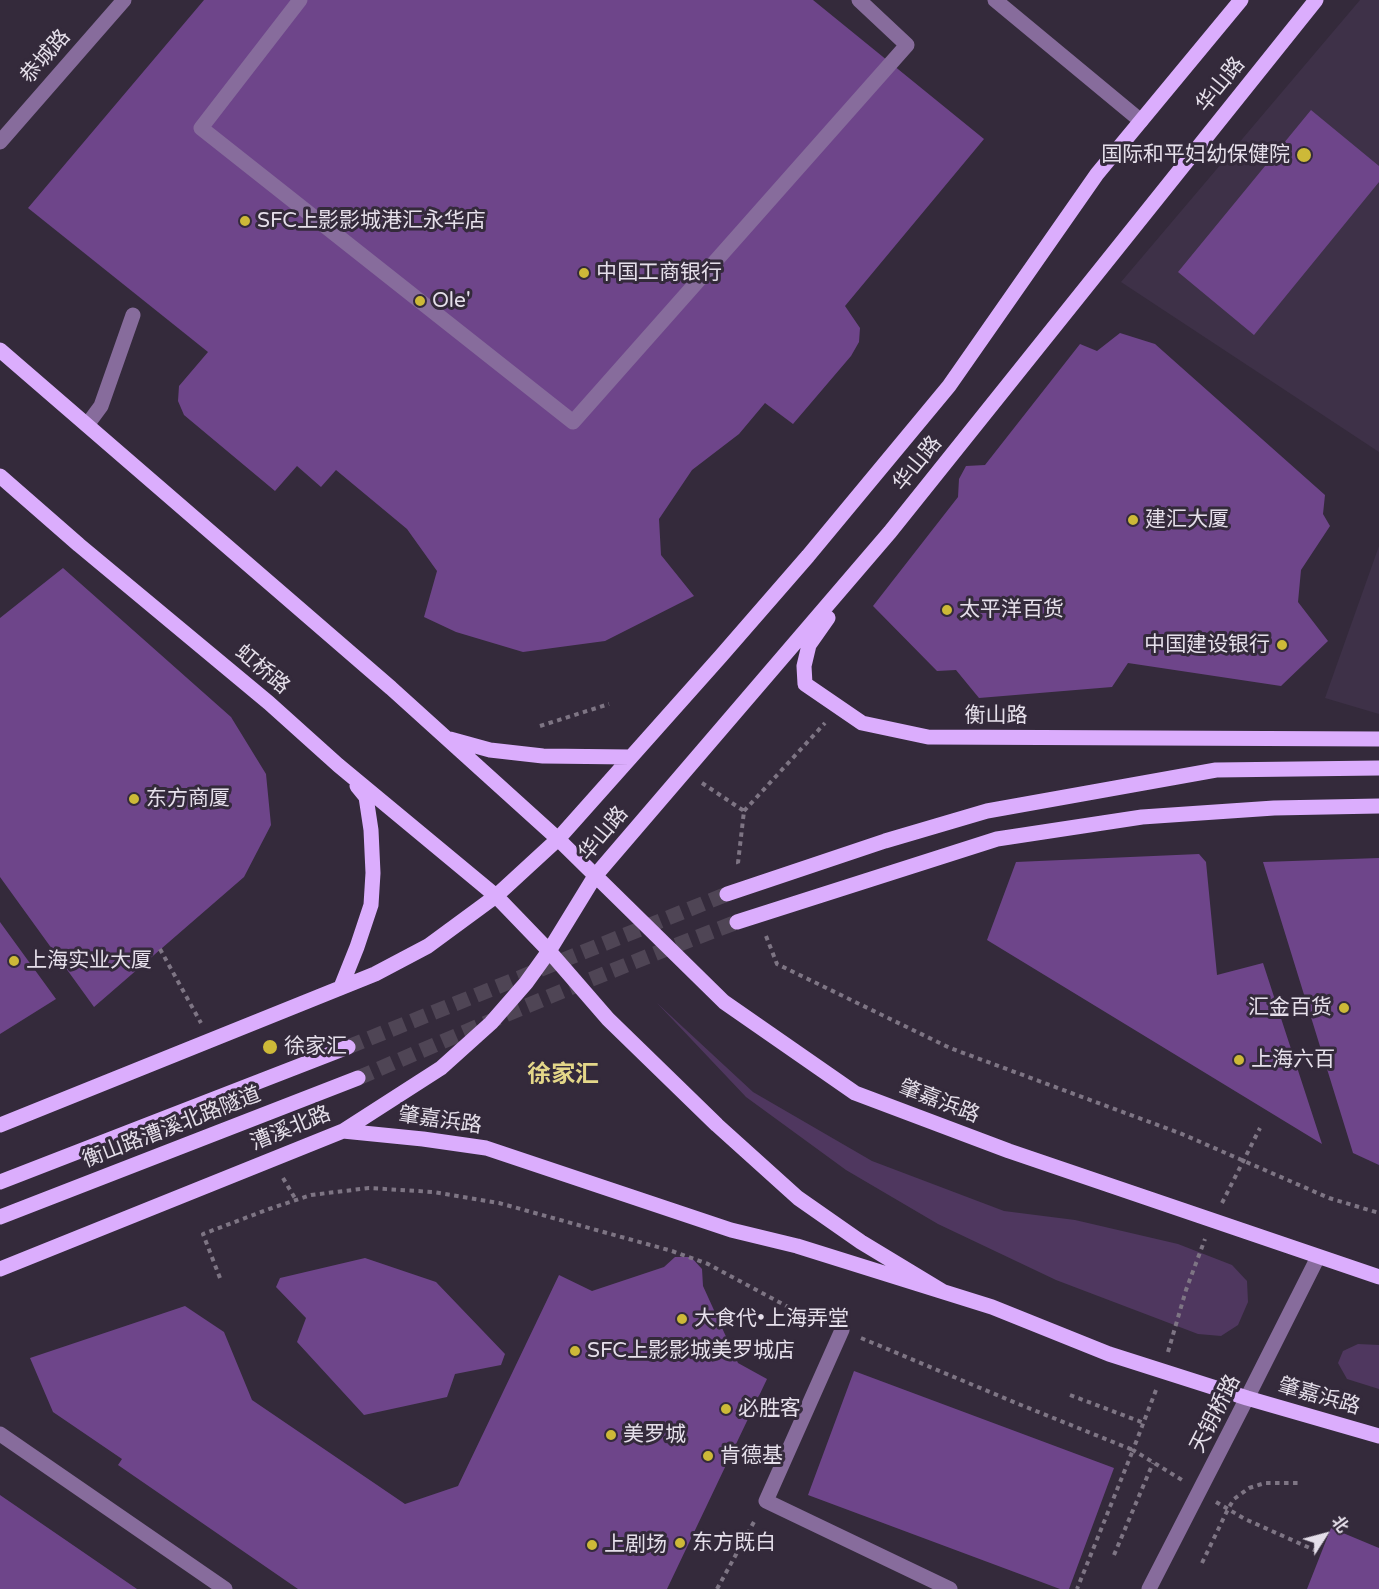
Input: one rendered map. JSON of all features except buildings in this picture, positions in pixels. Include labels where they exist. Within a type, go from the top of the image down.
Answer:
[{"type":"main road","name":"华山路","points":[[496,896],[558,839],[801,564],[949,386],[1098,174],[1241,0]]},
{"type":"main road","name":"华山路","points":[[549,951],[596,876],[890,532],[1316,0]]},
{"type":"main road","points":[[0,350],[391,688],[558,839]]},
{"type":"main road","name":"虹桥路","points":[[0,476],[79,545],[269,702],[338,765],[496,896]]},
{"type":"main road","name":"衡山路","points":[[890,532],[809,645],[804,666],[805,684],[862,723],[928,737],[1379,739]]},
{"type":"main road","points":[[447,738],[490,750],[543,756],[630,757]]},
{"type":"main road","points":[[338,765],[366,797],[371,830],[373,873],[371,905],[341,987]]},
{"type":"main road","points":[[727,894],[885,841],[987,811],[1216,770],[1379,768]]},
{"type":"main road","points":[[737,922],[997,839],[1142,817],[1274,808],[1379,806]]},
{"type":"main road","name":"肇嘉浜路","points":[[558,839],[724,1002],[855,1093],[1009,1151],[1379,1277]]},
{"type":"main road","points":[[0,1125],[375,974],[428,946],[496,896]]},
{"type":"main road","name":"肇嘉浜路","points":[[496,896],[549,951],[608,1019],[717,1125],[798,1198],[861,1242],[942,1291]]},
{"type":"main road","name":"漕溪北路","points":[[0,1269],[343,1131],[441,1068],[491,1023],[526,983],[549,951]]},
{"type":"main road","name":"衡山路漕溪北路隧道","points":[[0,1182],[348,1047]]},
{"type":"main road","name":"衡山路漕溪北路隧道","points":[[0,1217],[358,1078]]},
{"type":"main road","name":"肇嘉浜路","points":[[343,1131],[486,1148],[731,1230],[797,1246],[992,1307],[1109,1354],[1247,1398],[1379,1436]]},
{"type":"street","name":"恭城路","points":[[0,142],[124,0]]},
{"type":"street","points":[[300,0],[201,128],[573,422],[907,45],[859,0]]},
{"type":"street","points":[[995,0],[1141,121]]},
{"type":"street","points":[[87,425],[102,406],[133,315]]},
{"type":"street","name":"天钥桥路","points":[[1149,1589],[1318,1257]]},
{"type":"street","points":[[842,1330],[766,1501],[950,1589]]},
{"type":"street","points":[[0,1434],[225,1589]]},
{"type":"path","points":[[540,726],[609,704]]},
{"type":"path","points":[[738,863],[744,811],[839,707]]},
{"type":"path","points":[[684,771],[744,811]]},
{"type":"path","points":[[160,949],[199,1019]]},
{"type":"path","points":[[777,964],[950,1048],[1182,1134],[1329,1198],[1379,1213]]},
{"type":"path","points":[[1182,1134],[1242,1161]]},
{"type":"path","points":[[220,1278],[203,1234],[311,1195],[369,1188],[433,1192],[499,1203],[672,1251],[708,1264],[792,1309],[1133,1450],[1077,1589]]},
{"type":"path","points":[[1070,1395],[1144,1422]]},
{"type":"path","points":[[1114,1555],[1153,1463]]},
{"type":"path","points":[[1202,1563],[1234,1499],[1249,1488],[1265,1483],[1301,1483]]},
{"type":"path","points":[[717,1589],[766,1501]]},
{"type":"shaded area","name":"国际和平妇幼保健院","points":[[1360,0],[1379,0],[1379,452],[1121,282]]},
{"type":"shaded area","points":[[1379,546],[1379,714],[1325,698]]},
{"type":"shaded area","points":[[657,1003],[753,1092],[872,1161],[1004,1211],[1075,1220],[1178,1244],[1232,1265],[1247,1281],[1248,1302],[1238,1325],[1221,1336],[1198,1334],[1056,1280],[938,1224],[846,1170],[746,1097]]},
{"type":"shaded area","points":[[1358,1344],[1379,1345],[1379,1389],[1347,1379],[1338,1363],[1343,1351]]},
{"type":"tunnel","points":[[348,1047],[727,894]]},
{"type":"tunnel","points":[[358,1078],[594,978],[737,922]]},
{"type":"place","name":"国际和平妇幼保健院","points":[[1304,155]]},
{"type":"place","name":"SFC上影影城港汇永华店","points":[[245,221]]},
{"type":"place","name":"中国工商银行","points":[[584,273]]},
{"type":"place","name":"Ole'","points":[[420,301]]},
{"type":"place","name":"建汇大厦","points":[[1133,520]]},
{"type":"place","name":"太平洋百货","points":[[947,610]]},
{"type":"place","name":"中国建设银行","points":[[1282,645]]},
{"type":"place","name":"东方商厦","points":[[134,799]]},
{"type":"place","name":"上海实业大厦","points":[[14,961]]},
{"type":"place","name":"汇金百货","points":[[1344,1008]]},
{"type":"place","name":"徐家汇","points":[[270,1047]]},
{"type":"place","name":"上海六百","points":[[1239,1060]]},
{"type":"place","name":"大食代•上海弄堂","points":[[682,1319]]},
{"type":"place","name":"SFC上影影城美罗城店","points":[[575,1351]]},
{"type":"place","name":"必胜客","points":[[726,1409]]},
{"type":"place","name":"美罗城","points":[[611,1435]]},
{"type":"place","name":"肯德基","points":[[708,1456]]},
{"type":"place","name":"东方既白","points":[[680,1543]]},
{"type":"place","name":"上剧场","points":[[592,1545]]},
{"type":"district","name":"徐家汇","points":[[563,1076]]}]
